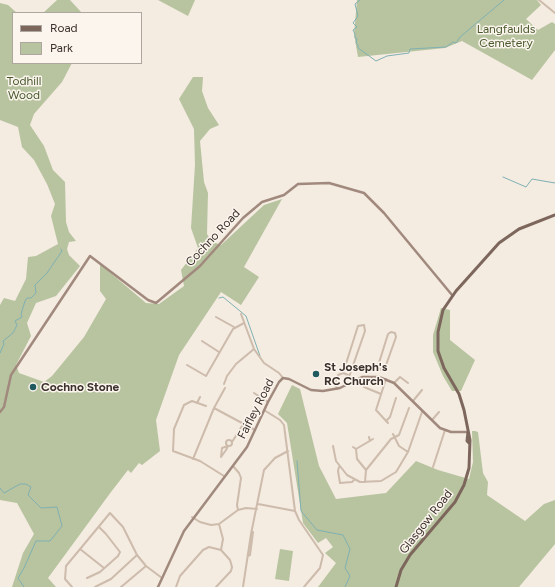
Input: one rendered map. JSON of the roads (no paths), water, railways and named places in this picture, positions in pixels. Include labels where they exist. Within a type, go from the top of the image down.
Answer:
[{"type":"main road","points":[[468,432],[462,402],[444,368],[437,344],[441,316],[452,295],[504,239],[519,229],[555,215]]},
{"type":"main road","name":"Glasgow Road","points":[[468,432],[467,437],[469,443]]},
{"type":"main road","name":"Glasgow Road","points":[[396,587],[401,570],[410,555],[448,512],[461,491],[469,468],[468,432]]},
{"type":"street","points":[[539,0],[555,13]]},
{"type":"street","name":"Cochno Road","points":[[0,412],[4,407],[11,375],[90,256],[148,300],[156,302],[200,266],[243,218],[262,202],[284,195],[298,184],[329,183],[362,192],[367,195],[452,295]]},
{"type":"street","points":[[241,314],[254,349],[264,363],[279,373],[283,378]]},
{"type":"street","points":[[216,316],[234,327]]},
{"type":"street","points":[[187,365],[206,376],[234,327],[244,323]]},
{"type":"street","points":[[337,389],[335,379],[338,375],[343,373],[358,326],[364,324],[365,330],[349,377]]},
{"type":"street","points":[[380,377],[381,370],[378,366],[388,334],[394,332],[396,337],[386,367],[381,370]]},
{"type":"street","points":[[202,342],[219,352]]},
{"type":"street","points":[[224,384],[227,376],[236,364],[254,349]]},
{"type":"street","points":[[343,373],[349,377],[352,382]]},
{"type":"street","name":"Faifley Road","points":[[158,587],[192,517],[247,447],[268,402],[279,382],[283,378],[289,379],[311,390],[323,391],[337,389],[365,376],[380,377],[394,384],[431,421],[445,430],[468,432]]},
{"type":"street","points":[[394,384],[400,377],[408,383]]},
{"type":"street","points":[[386,379],[376,410],[387,420],[388,424]]},
{"type":"street","points":[[364,387],[381,394]]},
{"type":"street","points":[[193,459],[214,408],[225,388]]},
{"type":"street","points":[[412,402],[422,390]]},
{"type":"street","points":[[254,393],[268,402]]},
{"type":"street","points":[[197,402],[200,397]]},
{"type":"street","points":[[387,420],[390,417],[396,398]]},
{"type":"street","points":[[206,406],[197,402],[189,401],[183,406],[174,429],[173,451],[193,459],[224,476]]},
{"type":"street","points":[[214,408],[255,430]]},
{"type":"street","points":[[365,482],[366,470],[391,439],[400,433],[408,408]]},
{"type":"street","points":[[264,410],[283,423],[295,511],[299,520],[322,555],[320,568],[304,587]]},
{"type":"street","points":[[333,446],[333,452],[339,467],[354,480],[365,482],[381,481],[389,478],[396,472],[408,452],[422,412]]},
{"type":"street","points":[[431,421],[439,412]]},
{"type":"street","points":[[228,446],[222,448],[221,457],[244,423]]},
{"type":"street","points":[[433,467],[445,430]]},
{"type":"street","points":[[462,432],[467,437]]},
{"type":"street","points":[[393,434],[399,446],[408,452]]},
{"type":"street","points":[[369,437],[370,441]]},
{"type":"street","points":[[356,449],[360,445],[373,439]]},
{"type":"street","points":[[228,446],[226,441],[229,440],[232,442]]},
{"type":"street","points":[[356,449],[357,459],[366,470]]},
{"type":"street","points":[[243,587],[248,556],[250,555],[264,470],[275,458],[288,451]]},
{"type":"street","points":[[233,466],[241,478],[237,505],[238,510]]},
{"type":"street","points":[[339,467],[340,483],[352,482],[354,480]]},
{"type":"street","points":[[258,504],[295,511]]},
{"type":"street","points":[[192,517],[206,525],[219,524],[238,510],[246,508],[257,509]]},
{"type":"street","points":[[72,587],[65,579],[66,566],[110,513],[123,527],[137,555],[146,566],[162,578]]},
{"type":"street","points":[[219,524],[223,539],[221,550]]},
{"type":"street","points":[[87,578],[104,568],[120,552],[106,534],[98,527]]},
{"type":"street","points":[[176,587],[180,576],[203,550],[209,547],[221,550],[230,560],[232,567],[231,571],[216,587]]},
{"type":"street","points":[[80,549],[104,568]]},
{"type":"street","points":[[95,587],[111,579],[137,555]]},
{"type":"street","points":[[120,587],[146,566]]},
{"type":"street","points":[[91,572],[92,576]]},
{"type":"waterway","points":[[360,0],[355,4],[358,16],[353,23],[357,27],[353,30],[355,38],[357,39],[356,43],[358,48],[376,61],[387,56],[409,53],[410,49],[446,47],[453,42],[456,43],[460,37],[504,0]]},
{"type":"waterway","points":[[503,177],[526,187],[532,179],[555,183]]},
{"type":"waterway","points":[[0,353],[4,344],[3,341],[13,333],[17,325],[15,321],[22,317],[21,314],[25,301],[27,298],[31,298],[36,293],[35,285],[47,273],[62,251],[61,249]]},
{"type":"waterway","points":[[219,298],[223,297],[246,316],[260,356]]},
{"type":"waterway","points":[[297,461],[301,511],[317,530],[343,535],[350,549],[345,568],[350,576],[345,587]]},
{"type":"waterway","points":[[0,488],[4,493],[20,484],[26,484],[31,487],[28,495],[41,508],[57,507],[62,526],[50,541],[36,541],[18,578],[24,587]]},
{"type":"place","name":"St Joseph's RC Church","points":[[316,374]]},
{"type":"place","name":"Cochno Stone","points":[[33,387]]},
{"type":"park label","name":"Langfaulds Cemetery","points":[[506,36]]},
{"type":"park label","name":"Todhill Wood","points":[[24,88]]}]
